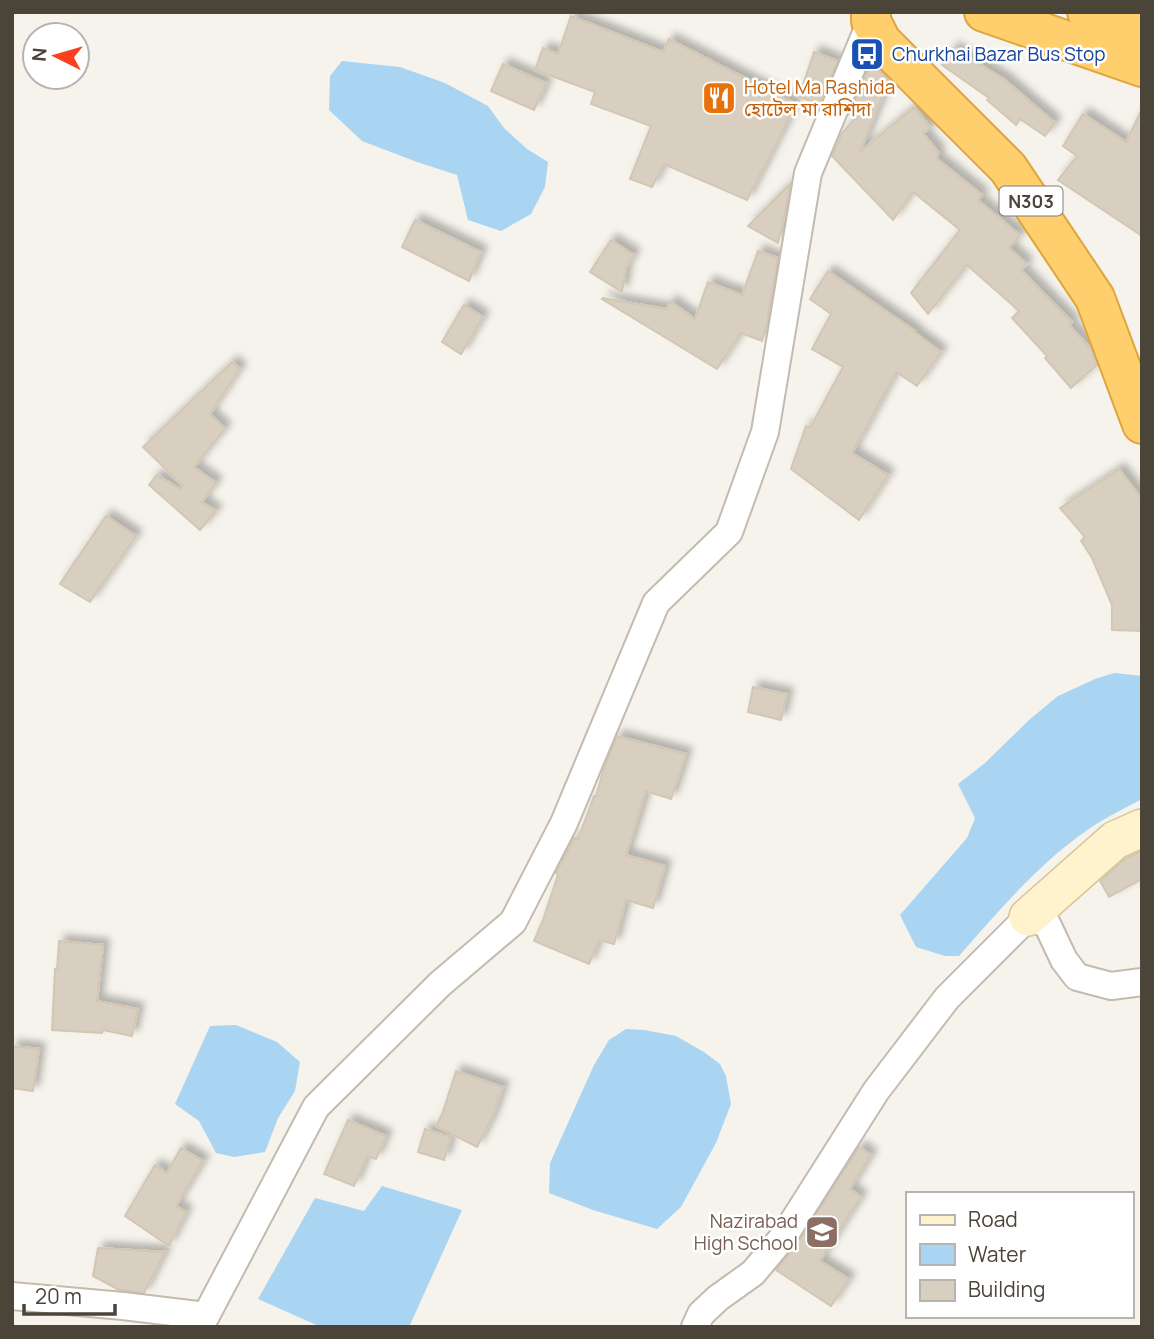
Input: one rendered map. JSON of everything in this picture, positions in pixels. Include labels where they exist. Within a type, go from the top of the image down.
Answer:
[{"type":"highway","points":[[984,12],[1142,67]]},
{"type":"highway","points":[[1087,12],[1142,32]]},
{"type":"highway","name":"N303","points":[[871,17],[886,47],[1008,167],[1095,298],[1142,424]]},
{"type":"street","points":[[12,1296],[123,1306],[203,1321],[316,1107],[440,984],[513,922],[564,822],[656,603],[729,532],[765,432],[808,173],[871,17]]},
{"type":"street","points":[[695,1327],[701,1314],[729,1289],[753,1273],[784,1236],[876,1091],[947,998],[1028,917],[1115,840],[1142,828]]},
{"type":"street","points":[[1028,917],[1047,924],[1064,960],[1077,977],[1111,986],[1142,982]]},
{"type":"water","points":[[342,61],[400,67],[445,83],[488,106],[504,128],[527,149],[548,162],[545,187],[531,214],[501,231],[468,220],[457,175],[362,141],[329,110],[330,76]]},
{"type":"water","points":[[1114,673],[1142,676],[1142,799],[1113,814],[1068,844],[1019,890],[959,956],[945,956],[916,947],[900,915],[967,838],[975,818],[958,784],[1058,696]]},
{"type":"water","points":[[236,1025],[277,1042],[300,1062],[295,1091],[278,1118],[265,1152],[234,1157],[216,1153],[199,1121],[175,1104],[210,1026]]},
{"type":"water","points":[[626,1029],[676,1036],[704,1052],[720,1064],[726,1076],[731,1104],[716,1143],[681,1207],[657,1229],[593,1210],[549,1193],[550,1163],[594,1065],[609,1040]]},
{"type":"water","points":[[382,1186],[462,1210],[409,1327],[321,1327],[258,1299],[315,1198],[364,1211]]},
{"type":"building","points":[[571,16],[663,52],[669,39],[796,104],[747,200],[664,164],[652,187],[630,179],[651,126],[591,104],[595,92],[535,70],[543,48],[558,54]]},
{"type":"building","points":[[953,48],[1004,79],[1055,123],[1045,136],[1020,119],[1016,125],[987,100],[989,98],[942,65]]},
{"type":"building","points":[[814,52],[838,61],[819,104],[799,97]]},
{"type":"building","points":[[871,62],[889,80],[860,152],[914,107],[931,128],[923,133],[939,153],[936,158],[982,195],[978,200],[1020,235],[1009,248],[1027,264],[1021,270],[1072,322],[1069,325],[1091,349],[1097,365],[1071,388],[1045,358],[1047,356],[1012,318],[1019,311],[967,265],[928,314],[911,293],[960,230],[913,192],[893,220],[832,156],[842,133],[857,117],[849,114]]},
{"type":"building","points":[[503,64],[546,83],[534,110],[491,91]]},
{"type":"building","points":[[1142,109],[1142,236],[1058,180],[1077,156],[1063,146],[1083,114],[1126,142]]},
{"type":"building","points":[[790,184],[786,209],[778,243],[748,226]]},
{"type":"building","points":[[415,220],[481,252],[469,281],[402,247]]},
{"type":"building","points":[[611,240],[634,255],[626,268],[622,292],[590,272]]},
{"type":"building","points":[[758,251],[778,258],[762,341],[741,333],[717,369],[602,299],[667,309],[670,301],[695,319],[708,282],[742,295]]},
{"type":"building","points":[[828,271],[941,352],[917,386],[896,372],[852,453],[888,475],[859,520],[791,469],[806,426],[810,428],[843,367],[812,349],[831,314],[810,299]]},
{"type":"building","points":[[464,305],[483,317],[461,354],[442,342]]},
{"type":"building","points":[[232,362],[240,369],[210,414],[225,429],[194,467],[216,483],[202,502],[216,511],[200,530],[149,485],[157,475],[180,489],[183,486],[143,447]]},
{"type":"building","points":[[1119,469],[1142,499],[1142,631],[1112,630],[1112,605],[1092,558],[1081,541],[1085,537],[1060,508]]},
{"type":"building","points":[[106,516],[136,536],[90,602],[60,584]]},
{"type":"building","points":[[753,687],[787,694],[781,720],[748,712]]},
{"type":"building","points":[[617,736],[686,754],[671,799],[646,791],[626,855],[665,866],[653,908],[626,900],[614,944],[599,940],[589,964],[534,941],[558,875],[556,873],[574,838],[578,839]]},
{"type":"building","points":[[1142,851],[1142,879],[1109,897],[1100,881],[1126,858]]},
{"type":"building","points":[[59,941],[103,945],[97,1001],[138,1009],[132,1036],[103,1030],[102,1033],[52,1030]]},
{"type":"building","points":[[12,1046],[39,1049],[33,1091],[12,1088]]},
{"type":"building","points":[[456,1071],[503,1087],[492,1118],[477,1147],[436,1126]]},
{"type":"building","points":[[348,1120],[386,1136],[376,1159],[367,1156],[354,1186],[324,1174]]},
{"type":"building","points":[[425,1129],[451,1137],[444,1160],[418,1152]]},
{"type":"building","points":[[859,1147],[871,1155],[850,1189],[861,1197],[820,1261],[849,1279],[831,1306],[776,1270],[797,1244]]},
{"type":"building","points":[[181,1148],[203,1161],[176,1206],[186,1212],[169,1246],[125,1216],[155,1165],[167,1173]]},
{"type":"building","points":[[98,1248],[165,1252],[144,1293],[119,1290],[93,1276]]},
{"type":"place","name":"Churkhai Bazar Bus Stop","points":[[867,54]]},
{"type":"place","name":"Hotel Ma Rashida হোটেল মা রাশিদা","points":[[719,98]]},
{"type":"place","name":"Nazirabad High School","points":[[822,1232]]}]
